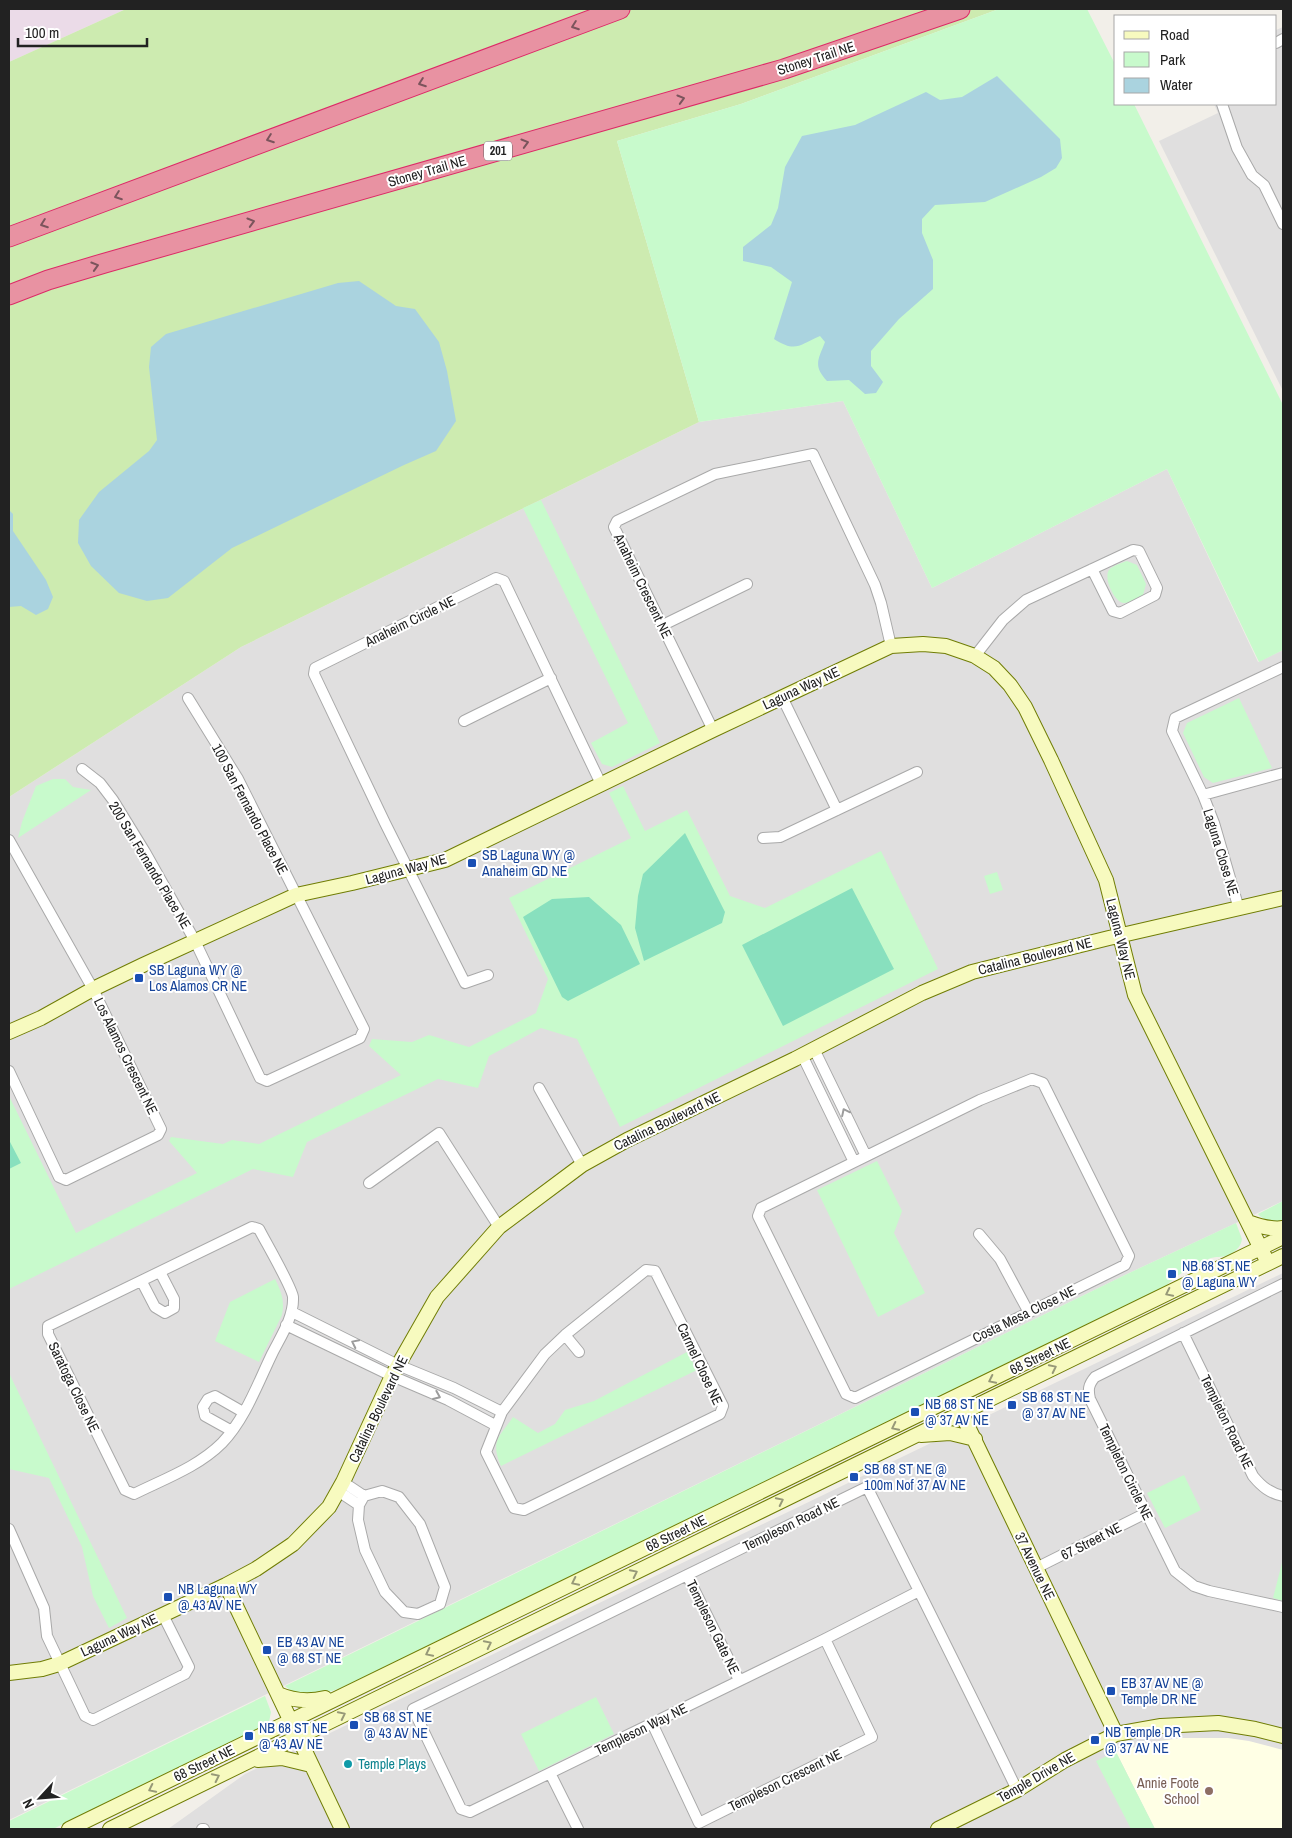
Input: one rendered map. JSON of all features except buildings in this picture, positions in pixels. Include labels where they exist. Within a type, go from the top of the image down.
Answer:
[{"type":"highway","points":[[9,237],[620,9]]},
{"type":"highway","name":"Stoney Trail NE","points":[[9,297],[48,280],[784,69],[960,9]]},
{"type":"street","points":[[1222,105],[1237,148],[1252,174],[1264,185],[1283,224]]},
{"type":"street","name":"Anaheim Crescent NE","points":[[713,730],[614,527],[617,521],[715,474],[813,454],[875,585],[891,646]]},
{"type":"street","points":[[975,656],[1003,620],[1026,600],[1092,569],[1133,550],[1139,551],[1157,588],[1156,595],[1120,613],[1113,612],[1092,569]]},
{"type":"street","name":"Anaheim Circle NE","points":[[408,870],[314,674],[315,668],[496,578],[504,581],[601,784]]},
{"type":"street","points":[[662,625],[748,584]]},
{"type":"street","name":"Laguna Way NE","points":[[9,1032],[41,1018],[93,989],[296,895],[446,860],[891,646],[914,644],[946,646],[975,656],[994,668],[1010,685],[1025,707],[1106,880],[1135,995],[1268,1263]]},
{"type":"street","name":"Laguna Close NE","points":[[1239,908],[1222,849],[1203,795],[1172,731],[1175,718],[1283,667]]},
{"type":"street","points":[[464,720],[551,678]]},
{"type":"street","points":[[782,697],[837,810]]},
{"type":"street","name":"100 San Fernando Place NE","points":[[188,698],[238,779],[364,1029],[360,1038],[275,1078],[267,1081],[260,1078],[195,941]]},
{"type":"street","name":"200 San Fernando Place NE","points":[[82,770],[100,784],[112,800],[146,852],[195,941]]},
{"type":"street","points":[[763,838],[780,837],[917,772]]},
{"type":"street","name":"Laguna Close NE","points":[[1203,795],[1283,773]]},
{"type":"street","points":[[9,840],[93,989]]},
{"type":"street","points":[[408,870],[465,983],[488,975]]},
{"type":"street","name":"Catalina Boulevard NE","points":[[226,1585],[256,1569],[293,1544],[329,1507],[395,1371],[436,1297],[499,1227],[582,1165],[627,1140],[808,1052],[922,993],[972,972],[1283,898]]},
{"type":"street","name":"Los Alamos Crescent NE","points":[[9,1071],[59,1177],[66,1180],[158,1135],[161,1129],[93,989]]},
{"type":"street","points":[[808,1052],[866,1156]]},
{"type":"street","points":[[808,1052],[854,1162]]},
{"type":"street","name":"Costa Mesa Close NE","points":[[1032,1078],[1043,1083],[1129,1256],[1125,1265],[1028,1311],[855,1398],[846,1394],[758,1216],[761,1208],[866,1156],[980,1100],[1032,1078]]},
{"type":"street","points":[[539,1088],[582,1165]]},
{"type":"street","points":[[369,1183],[439,1133],[499,1227]]},
{"type":"street","points":[[1248,1222],[1261,1227],[1283,1228]]},
{"type":"street","name":"Saratoga Close NE","points":[[252,1227],[259,1229],[293,1295],[292,1312],[232,1431],[207,1456],[134,1494],[125,1490],[48,1334],[48,1326],[160,1272],[252,1227]]},
{"type":"street","points":[[980,1234],[1000,1259],[1028,1311]]},
{"type":"street","name":"68 Street NE","points":[[69,1829],[1283,1237]]},
{"type":"street","name":"68 Street NE","points":[[110,1829],[1283,1256]]},
{"type":"street","name":"Carmel Close NE","points":[[646,1270],[655,1271],[724,1406],[720,1414],[524,1510],[514,1508],[486,1452],[495,1425],[502,1412],[545,1354],[565,1335],[646,1270]]},
{"type":"street","points":[[142,1282],[155,1307],[165,1313],[174,1308],[174,1299],[160,1272]]},
{"type":"street","name":"Templeton Circle NE","points":[[1282,1288],[1094,1377],[1089,1384],[1090,1399],[1175,1571],[1194,1586],[1209,1592],[1283,1607]]},
{"type":"street","points":[[292,1312],[495,1425]]},
{"type":"street","points":[[286,1325],[395,1371],[454,1388],[502,1412]]},
{"type":"street","name":"Templeton Road NE","points":[[1183,1334],[1253,1476],[1261,1486],[1272,1493],[1283,1496]]},
{"type":"street","points":[[565,1335],[579,1352]]},
{"type":"street","points":[[232,1431],[205,1416],[203,1407],[208,1399],[216,1396],[243,1412]]},
{"type":"street","name":"37 Avenue NE","points":[[954,1398],[1116,1734]]},
{"type":"street","points":[[914,1436],[950,1433],[975,1439]]},
{"type":"street","points":[[340,1487],[362,1501]]},
{"type":"street","name":"Templeson Road NE","points":[[413,1710],[866,1487],[1017,1790]]},
{"type":"street","points":[[382,1492],[399,1497],[420,1524],[445,1587],[440,1604],[418,1614],[404,1612],[385,1592],[365,1550],[358,1520],[362,1501],[382,1492]]},
{"type":"street","name":"67 Street NE","points":[[1036,1568],[1146,1513]]},
{"type":"street","points":[[10,1529],[44,1608],[47,1636],[85,1716],[93,1720],[185,1674],[189,1667],[164,1615]]},
{"type":"street","name":"Templeson Gate NE","points":[[687,1575],[739,1680]]},
{"type":"street","points":[[226,1585],[342,1829]]},
{"type":"street","name":"Laguna Way NE","points":[[9,1673],[42,1669],[59,1664],[226,1585]]},
{"type":"street","name":"Templeson Way NE","points":[[413,1710],[461,1808],[470,1812],[825,1639],[919,1590]]},
{"type":"street","name":"Templeson Crescent NE","points":[[652,1723],[699,1823],[872,1737],[825,1639]]},
{"type":"street","points":[[278,1694],[305,1702],[345,1694]]},
{"type":"street","name":"Temple Drive NE","points":[[938,1829],[1017,1790],[1065,1760],[1116,1734],[1161,1726],[1218,1723],[1283,1736]]},
{"type":"street","points":[[250,1760],[282,1758],[311,1765]]},
{"type":"street","points":[[550,1773],[578,1829]]},
{"type":"shaded area","points":[[9,9],[126,9],[9,62]]},
{"type":"shaded area","points":[[1283,27],[1283,391],[1159,141],[1218,113],[1214,105],[1277,105],[1277,30]]},
{"type":"shaded area","points":[[843,401],[932,588],[1167,469],[1258,662],[1283,650],[1283,1201],[1127,1274],[9,1820],[9,797],[241,647],[699,422]]},
{"type":"shaded area","points":[[1283,1273],[1283,1829],[168,1829],[245,1774]]},
{"type":"shaded area","name":"Annie Foote School","points":[[1182,1738],[1228,1738],[1249,1741],[1283,1750],[1283,1829],[1155,1829],[1116,1752],[1159,1741]]},
{"type":"green space","points":[[126,9],[999,9],[741,104],[617,141],[699,422],[241,647],[9,797],[9,62]]},
{"type":"green space","points":[[999,9],[1087,9],[1114,62],[1114,105],[1134,105],[1283,405],[1283,650],[1259,662],[1167,469],[932,588],[843,401],[699,422],[617,141],[741,104]]},
{"type":"green space","points":[[541,500],[660,743],[612,767],[602,764],[591,743],[628,723],[523,508]]},
{"type":"green space","points":[[1127,561],[1137,565],[1146,584],[1143,595],[1124,603],[1117,599],[1111,590],[1108,574],[1112,567]]},
{"type":"green space","points":[[1239,698],[1272,768],[1213,783],[1204,777],[1183,733],[1187,723]]},
{"type":"green space","points":[[53,779],[65,779],[73,787],[91,790],[18,838],[36,786]]},
{"type":"green space","points":[[623,786],[645,831],[687,810],[730,896],[765,908],[881,851],[938,969],[620,1127],[577,1039],[541,1028],[489,1056],[478,1088],[438,1079],[307,1142],[293,1177],[253,1169],[9,1289],[9,1096],[76,1233],[197,1173],[169,1141],[171,1137],[223,1144],[232,1140],[259,1144],[401,1075],[369,1046],[372,1039],[412,1042],[429,1035],[469,1047],[536,1013],[548,979],[509,898],[631,838],[609,793]]},
{"type":"green space","points":[[685,833],[725,912],[722,923],[644,961],[635,928],[638,896],[643,874]]},
{"type":"green space","points":[[997,872],[1003,890],[990,894],[984,876]]},
{"type":"green space","points":[[852,888],[894,969],[783,1026],[742,945]]},
{"type":"green space","points":[[589,897],[621,925],[640,964],[568,1001],[562,997],[523,917],[552,899]]},
{"type":"green space","points":[[9,1140],[21,1163],[9,1169]]},
{"type":"green space","points":[[877,1161],[902,1211],[894,1233],[925,1293],[878,1317],[817,1190]]},
{"type":"green space","points":[[1283,1201],[1283,1221],[1270,1221],[1258,1214]]},
{"type":"green space","points":[[1236,1223],[1242,1239],[1240,1246],[1235,1251],[1228,1255],[1211,1258],[1192,1267],[1174,1278],[1164,1288],[350,1684],[316,1695],[305,1695],[285,1686],[1127,1274]]},
{"type":"green space","points":[[275,1279],[282,1296],[282,1315],[259,1362],[215,1341],[230,1302]]},
{"type":"green space","points":[[687,1352],[697,1370],[501,1466],[496,1445],[500,1435],[513,1417],[538,1433],[555,1424],[565,1410],[594,1401]]},
{"type":"green space","points":[[9,1373],[127,1618],[109,1628],[93,1596],[82,1547],[49,1478],[9,1469]]},
{"type":"green space","points":[[1184,1475],[1201,1510],[1165,1528],[1147,1493]]},
{"type":"green space","points":[[1283,1559],[1283,1601],[1273,1598]]},
{"type":"green space","points":[[265,1696],[271,1712],[269,1722],[260,1728],[53,1829],[9,1829],[9,1821]]},
{"type":"green space","points":[[596,1697],[614,1734],[539,1771],[521,1734]]},
{"type":"green space","points":[[1116,1752],[1155,1829],[1131,1829],[1096,1761]]},
{"type":"water","points":[[997,76],[1060,139],[1062,158],[1056,168],[1041,177],[985,202],[935,205],[922,219],[922,233],[933,260],[933,289],[899,319],[871,351],[871,366],[883,382],[876,393],[865,394],[849,380],[827,381],[818,367],[825,342],[820,336],[802,345],[793,347],[774,339],[792,282],[771,267],[743,261],[743,247],[771,225],[778,208],[785,167],[802,136],[855,125],[926,92],[940,100],[962,97]]},
{"type":"water","points":[[359,281],[396,306],[415,309],[439,342],[447,371],[456,421],[436,451],[232,548],[168,598],[147,601],[119,593],[91,566],[78,543],[79,520],[99,492],[149,451],[157,440],[149,367],[151,347],[166,334],[338,283]]},
{"type":"water","points":[[9,510],[13,514],[13,531],[46,580],[53,597],[48,609],[36,615],[21,606],[9,607]]},
{"type":"place","name":"SB Laguna WY @ Anaheim GD NE","points":[[472,863]]},
{"type":"place","name":"SB Laguna WY @ Los Alamos CR NE","points":[[139,978]]},
{"type":"place","name":"NB 68 ST NE @ Laguna WY","points":[[1172,1274]]},
{"type":"place","name":"SB 68 ST NE @ 37 AV NE","points":[[1012,1405]]},
{"type":"place","name":"NB 68 ST NE @ 37 AV NE","points":[[915,1412]]},
{"type":"place","name":"SB 68 ST NE @ 100m Nof 37 AV NE","points":[[854,1477]]},
{"type":"place","name":"NB Laguna WY @ 43 AV NE","points":[[168,1597]]},
{"type":"place","name":"EB 43 AV NE @ 68 ST NE","points":[[267,1650]]},
{"type":"place","name":"EB 37 AV NE @ Temple DR NE","points":[[1111,1691]]},
{"type":"place","name":"SB 68 ST NE @ 43 AV NE","points":[[354,1725]]},
{"type":"place","name":"NB 68 ST NE @ 43 AV NE","points":[[249,1736]]},
{"type":"place","name":"NB Temple DR @ 37 AV NE","points":[[1095,1740]]},
{"type":"place","name":"Temple Plays","points":[[348,1764]]},
{"type":"place","name":"Annie Foote School","points":[[1209,1791]]}]
